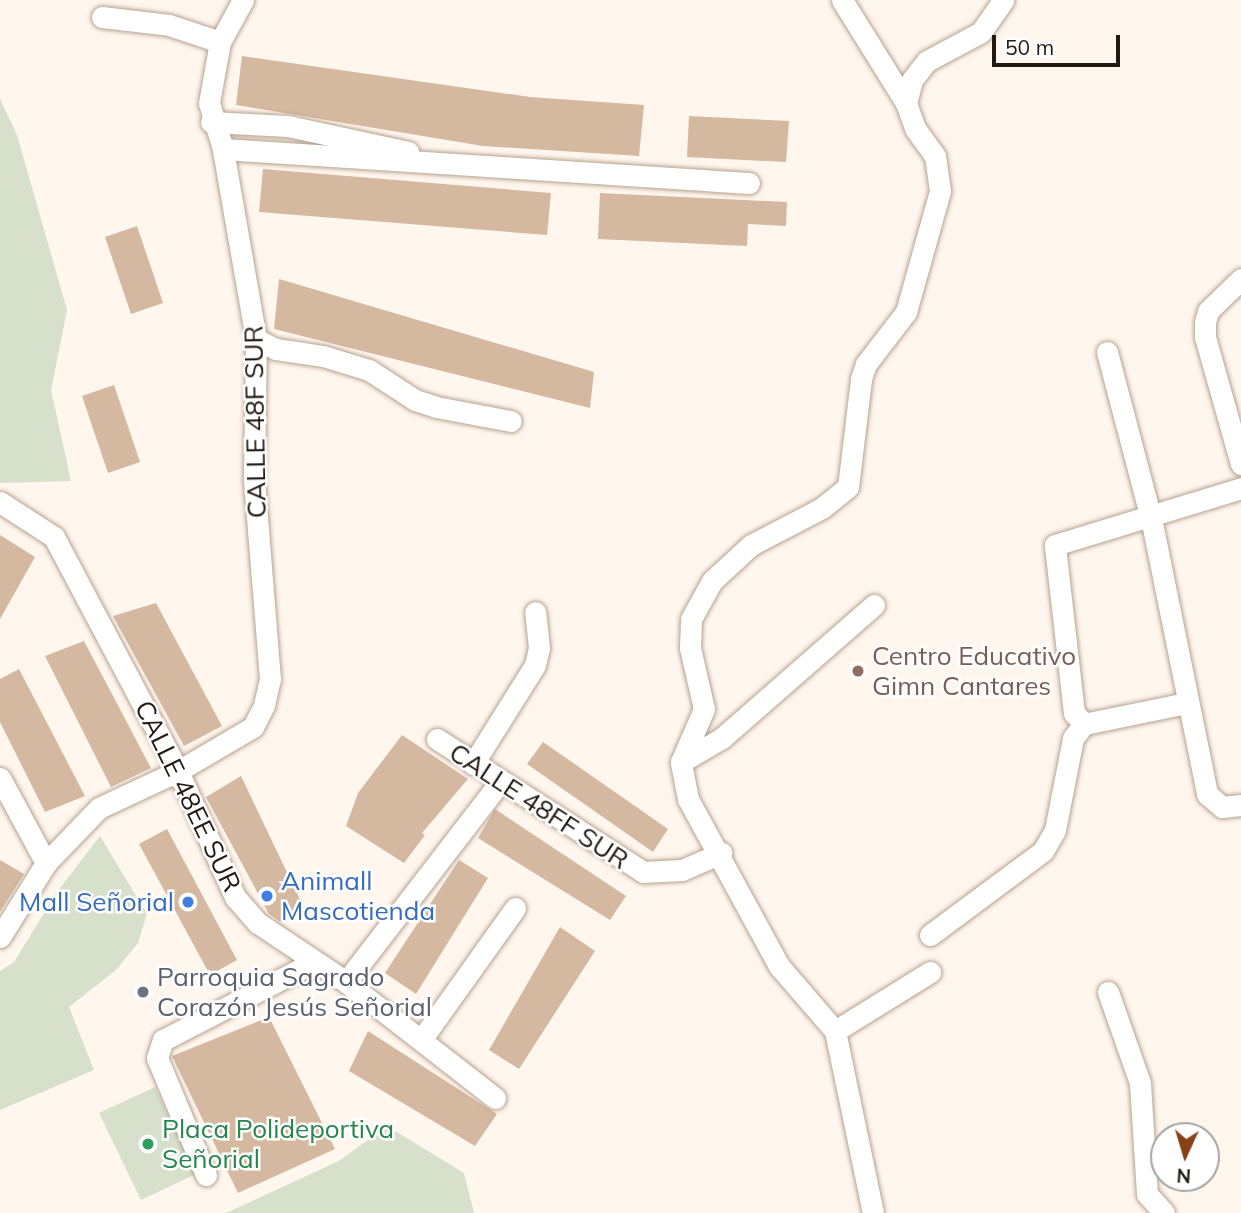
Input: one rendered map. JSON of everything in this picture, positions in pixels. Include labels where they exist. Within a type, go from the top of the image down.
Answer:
[{"type":"street","name":"CALLE 48F SUR","points":[[178,771],[253,727],[270,679],[254,479],[256,338],[223,149],[211,122],[209,103],[220,42],[243,0]]},
{"type":"street","points":[[842,0],[906,103],[915,128],[935,156],[940,191],[906,312],[866,364],[861,379],[848,487],[822,508],[751,545],[712,580],[691,618],[690,648],[704,709],[681,762],[688,799],[721,853],[779,966],[835,1031],[873,1213]]},
{"type":"street","points":[[906,103],[912,80],[926,61],[981,32],[1003,0]]},
{"type":"street","points":[[102,17],[169,25],[220,42]]},
{"type":"street","points":[[211,122],[288,125],[458,165]]},
{"type":"street","points":[[223,149],[749,183]]},
{"type":"street","points":[[1241,279],[1208,311],[1205,337],[1241,464]]},
{"type":"street","points":[[256,338],[276,349],[323,356],[369,370],[426,403],[511,421]]},
{"type":"street","points":[[1107,352],[1151,518],[1206,794],[1222,807],[1241,805]]},
{"type":"street","points":[[1084,724],[1074,713],[1055,545],[1151,518],[1241,488]]},
{"type":"street","name":"CALLE 48EE SUR","points":[[0,502],[54,537],[178,771],[235,897],[258,923],[312,963],[346,982],[495,1098]]},
{"type":"street","points":[[681,762],[722,738],[874,606]]},
{"type":"street","points":[[473,764],[535,665],[539,648],[535,612]]},
{"type":"street","points":[[930,935],[1043,851],[1055,830],[1073,738],[1084,724],[1186,704]]},
{"type":"street","name":"CALLE 48FF SUR","points":[[437,739],[499,783],[643,873],[682,870],[721,853]]},
{"type":"street","points":[[0,937],[46,863],[99,808],[178,771]]},
{"type":"street","points":[[0,778],[46,863]]},
{"type":"street","points":[[346,982],[499,783]]},
{"type":"street","points":[[421,1040],[515,908]]},
{"type":"street","points":[[206,1175],[157,1058],[163,1040],[312,963]]},
{"type":"street","points":[[835,1031],[930,972]]},
{"type":"street","points":[[1108,992],[1140,1083],[1147,1194],[1164,1213]]},
{"type":"green space","points":[[0,99],[17,135],[67,310],[51,390],[71,481],[0,483]]},
{"type":"green space","points":[[100,836],[147,914],[138,943],[116,970],[69,1007],[94,1070],[0,1110],[0,971],[14,962],[57,892]]},
{"type":"green space","name":"Placa Polideportiva Señorial","points":[[155,1087],[196,1174],[141,1200],[99,1113]]},
{"type":"green space","points":[[387,1126],[464,1173],[474,1213],[226,1213],[339,1161]]},
{"type":"building","points":[[242,56],[530,97],[644,105],[639,156],[483,146],[236,105]]},
{"type":"building","points":[[689,116],[789,121],[786,162],[687,157]]},
{"type":"building","points":[[263,169],[551,193],[547,235],[259,212]]},
{"type":"building","points":[[600,193],[787,202],[786,226],[748,224],[747,246],[598,239]]},
{"type":"building","points":[[137,226],[163,303],[131,314],[105,237]]},
{"type":"building","points":[[279,279],[594,372],[590,408],[274,329]]},
{"type":"building","points":[[114,385],[140,462],[108,473],[82,396]]},
{"type":"building","points":[[0,535],[35,557],[0,619]]},
{"type":"building","points":[[156,603],[222,726],[184,746],[113,616]]},
{"type":"building","points":[[84,641],[151,768],[111,787],[45,656]]},
{"type":"building","points":[[19,669],[85,796],[45,812],[0,722],[0,679]]},
{"type":"building","points":[[402,735],[468,779],[422,833],[425,835],[404,863],[346,826],[358,793]]},
{"type":"building","points":[[543,742],[668,829],[653,852],[527,764]]},
{"type":"building","points":[[241,776],[305,910],[282,923],[269,914],[206,797]]},
{"type":"building","points":[[495,809],[626,896],[610,920],[478,838]]},
{"type":"building","name":"Mall Señorial","points":[[167,829],[237,960],[210,975],[139,844]]},
{"type":"building","points":[[0,860],[24,874],[0,912]]},
{"type":"building","points":[[459,860],[488,878],[416,994],[385,973]]},
{"type":"building","points":[[560,927],[595,951],[519,1069],[489,1050]]},
{"type":"building","points":[[269,1017],[335,1149],[238,1193],[172,1056]]},
{"type":"building","points":[[368,1031],[497,1114],[475,1146],[349,1071]]},
{"type":"place","name":"Centro Educativo Gimn Cantares","points":[[858,671]]},
{"type":"place","name":"Animall Mascotienda","points":[[267,896]]},
{"type":"place","name":"Mall Señorial","points":[[188,902]]},
{"type":"place","name":"Parroquia Sagrado Corazón Jesús Señorial","points":[[143,992]]},
{"type":"place","name":"Placa Polideportiva Señorial","points":[[148,1144]]}]
